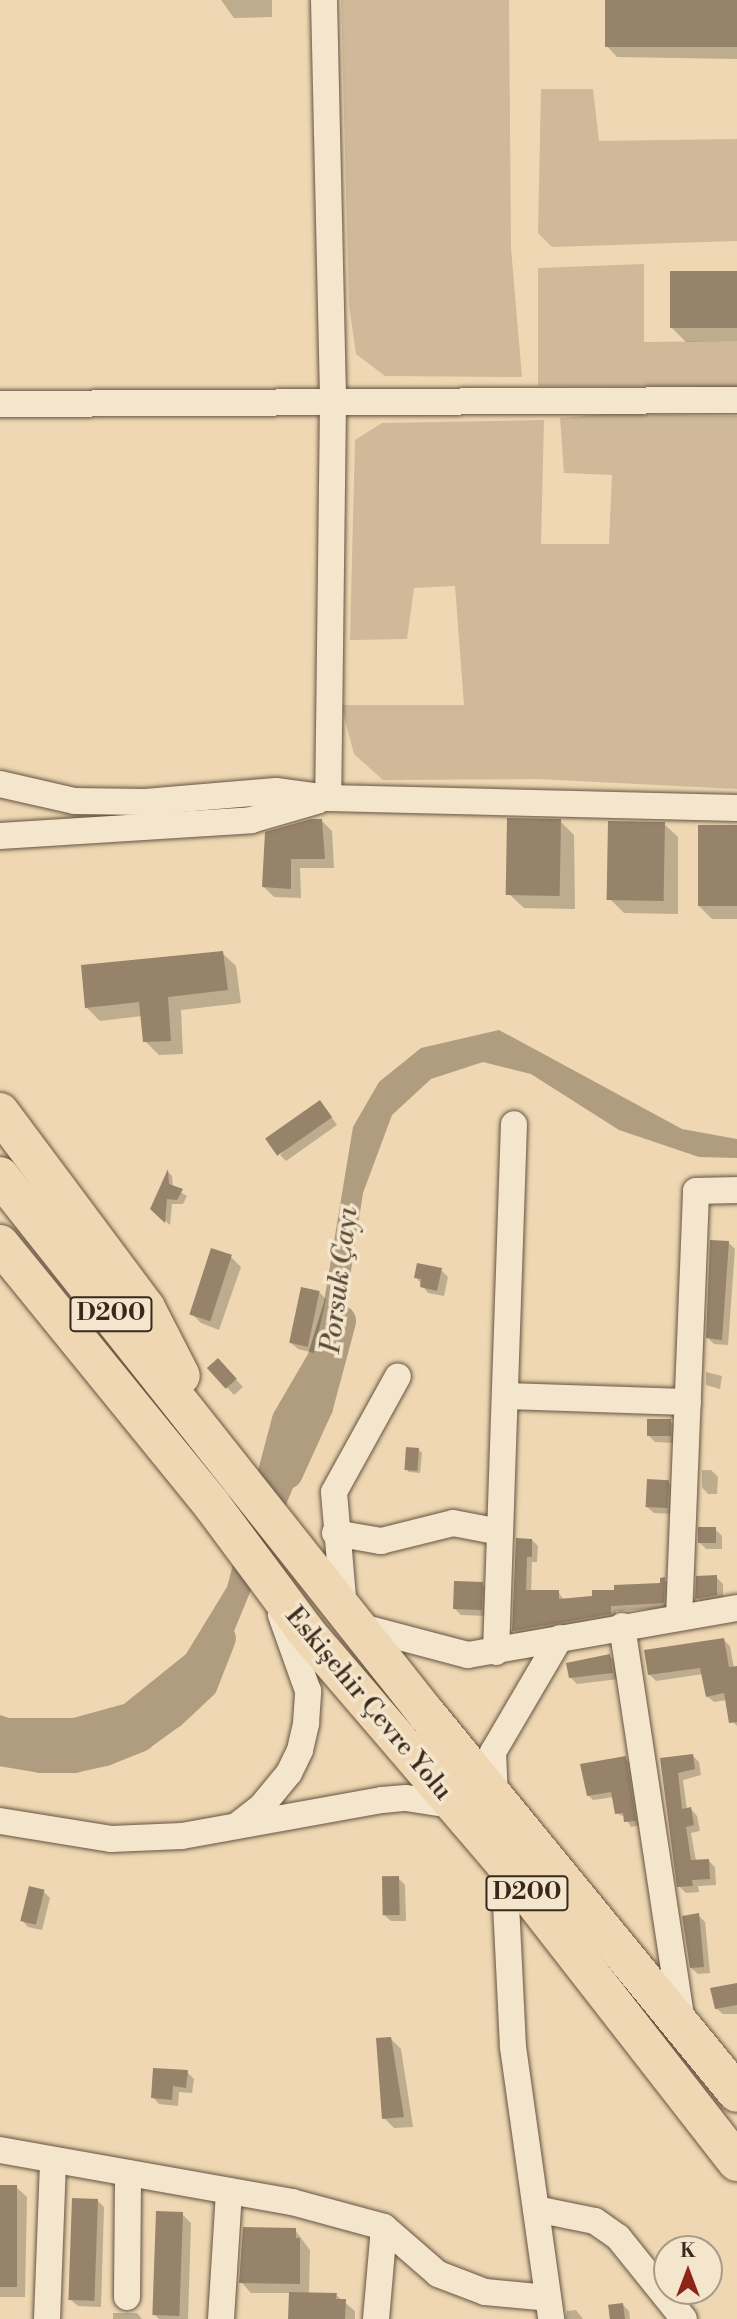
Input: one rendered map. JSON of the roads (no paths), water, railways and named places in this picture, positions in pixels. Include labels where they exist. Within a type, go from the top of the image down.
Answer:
[{"type":"highway","points":[[0,1112],[146,1308],[221,1453]]},
{"type":"highway","name":"Eskişehir Çevre Yolu","points":[[0,1176],[495,1798],[737,2093]]},
{"type":"highway","name":"Eskişehir Çevre Yolu","points":[[0,1244],[212,1505],[307,1633],[504,1863],[737,2162]]},
{"type":"highway","points":[[0,1284],[212,1505]]},
{"type":"street","points":[[324,0],[333,403],[328,798]]},
{"type":"street","points":[[0,404],[737,400]]},
{"type":"street","points":[[0,784],[75,801],[145,803],[276,791],[328,798],[737,808]]},
{"type":"street","points":[[0,836],[251,820],[328,798]]},
{"type":"street","points":[[496,1652],[514,1125]]},
{"type":"street","points":[[679,1617],[696,1191],[737,1190]]},
{"type":"street","points":[[398,1376],[334,1492],[335,1533],[351,1617],[468,1655],[737,1608]]},
{"type":"street","points":[[505,1395],[688,1402]]},
{"type":"street","points":[[335,1533],[381,1541],[453,1523],[500,1532]]},
{"type":"street","points":[[233,1829],[261,1807],[289,1773],[300,1750],[306,1723],[308,1691],[269,1584]]},
{"type":"street","points":[[622,1626],[682,2027]]},
{"type":"street","points":[[495,1798],[494,1752],[560,1638]]},
{"type":"street","points":[[0,1821],[111,1839],[182,1836],[233,1829],[382,1800],[405,1798],[452,1805]]},
{"type":"street","points":[[0,2150],[292,2202],[384,2227],[438,2274],[485,2292],[549,2309],[513,2048],[504,1863]]},
{"type":"street","points":[[47,2319],[53,2160]]},
{"type":"street","points":[[127,2297],[128,2173]]},
{"type":"street","points":[[221,2319],[229,2191]]},
{"type":"street","points":[[536,2208],[595,2221],[618,2237],[684,2319]]},
{"type":"street","points":[[376,2319],[384,2227]]},
{"type":"water","points":[[499,1030],[682,1129],[737,1139],[737,1158],[699,1157],[619,1130],[531,1074],[483,1062],[431,1079],[392,1115],[363,1193],[339,1348],[311,1399],[297,1478],[223,1658],[180,1703],[109,1741],[65,1756],[0,1742],[0,1715],[9,1718],[73,1718],[124,1704],[186,1654],[227,1587],[273,1414],[308,1354],[324,1302],[353,1127],[379,1082],[421,1048]]},
{"type":"waterway","name":"Porsuk Çayı","points":[[287,1473],[317,1407],[340,1321]]},
{"type":"waterway","name":"Porsuk Çayı","points":[[0,1750],[41,1757],[74,1757],[105,1750],[139,1736],[171,1713],[202,1684],[220,1638]]}]
